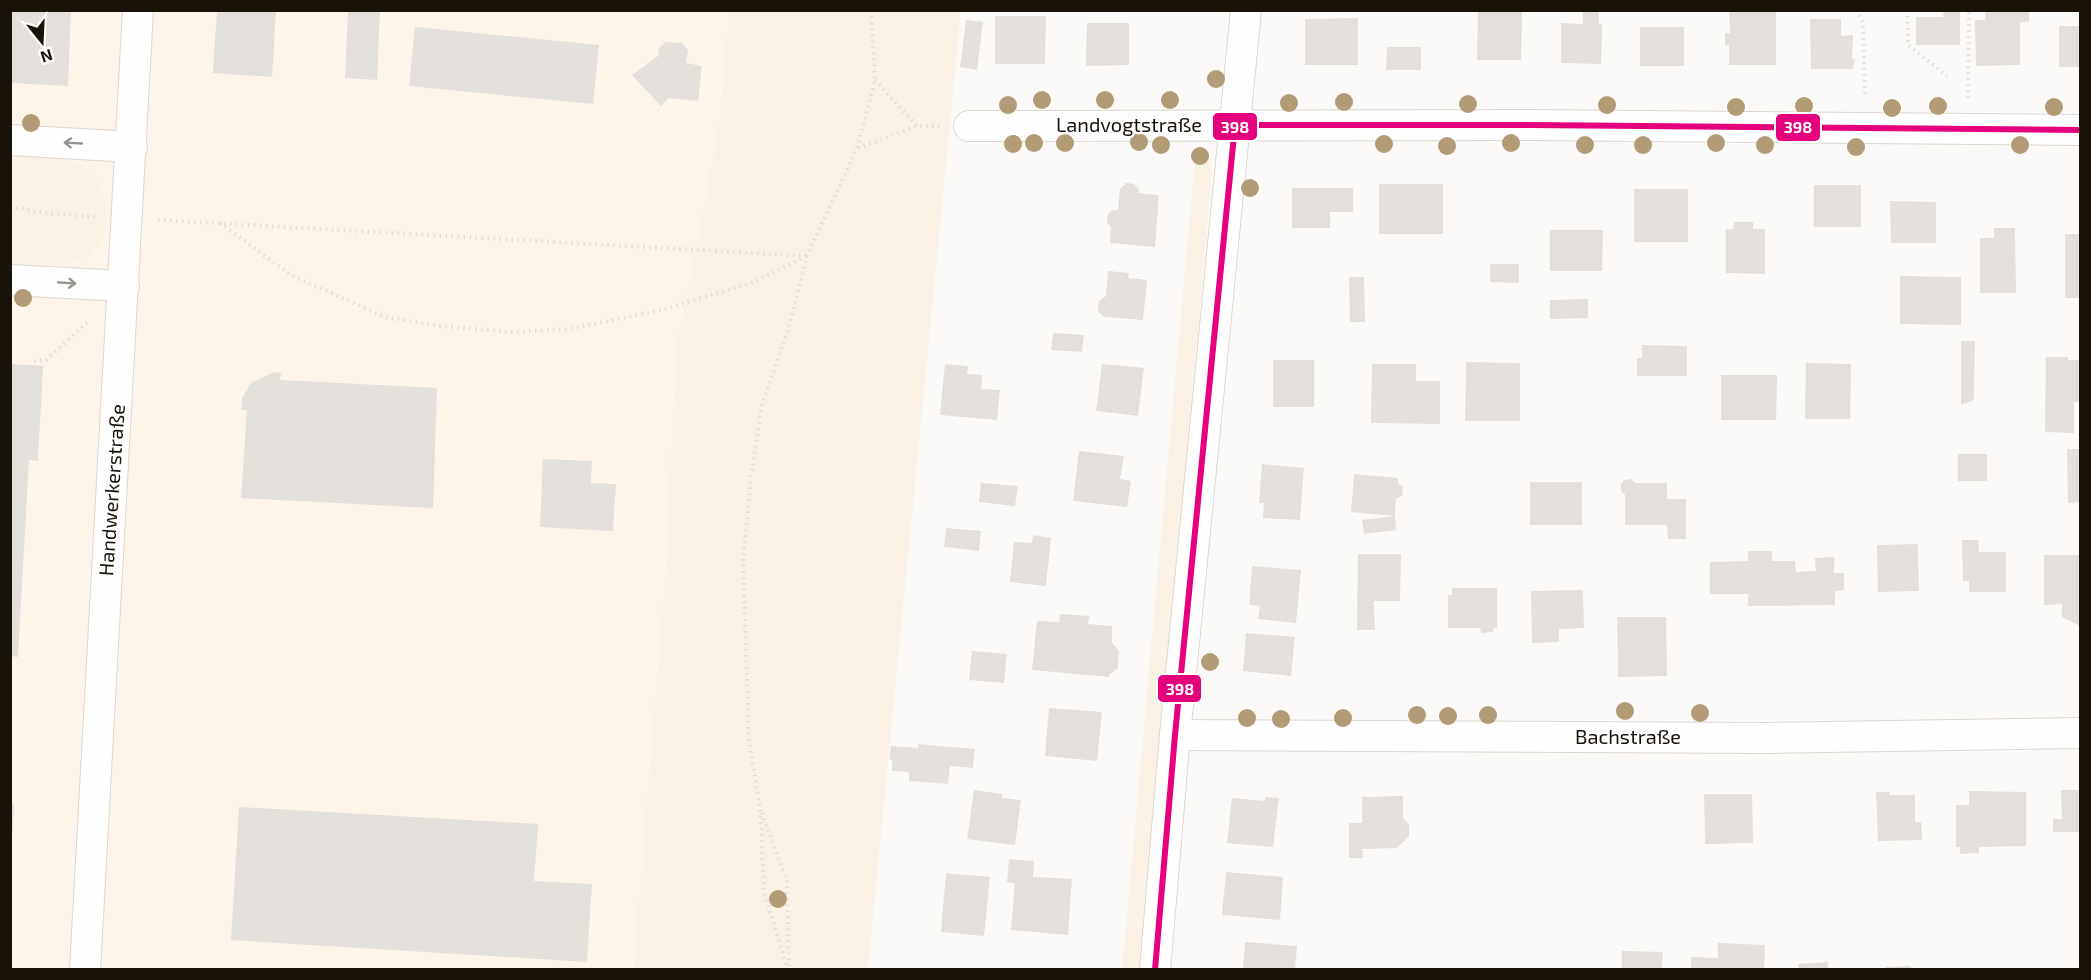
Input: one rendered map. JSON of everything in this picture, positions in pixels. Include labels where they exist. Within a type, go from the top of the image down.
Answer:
[{"type":"street","name":"Handwerkerstraße","points":[[85,969],[138,10]]},
{"type":"street","points":[[1155,969],[1175,735],[1246,10]]},
{"type":"street","name":"Landvogtstraße","points":[[969,126],[1235,125],[2080,130]]},
{"type":"street","points":[[10,140],[132,147]]},
{"type":"street","points":[[10,280],[124,286]]},
{"type":"street","name":"Bachstraße","points":[[1175,735],[1766,738],[2080,733]]},
{"type":"path","points":[[788,969],[764,892],[760,808],[749,740],[744,562],[746,530],[762,404],[788,330],[807,256],[857,148],[874,80],[871,10]]},
{"type":"path","points":[[1856,10],[1863,22],[1866,128]]},
{"type":"path","points":[[1907,10],[1908,45],[1947,76]]},
{"type":"path","points":[[1968,129],[1969,10]]},
{"type":"path","points":[[874,80],[917,126]]},
{"type":"path","points":[[857,148],[917,126],[969,126]]},
{"type":"path","points":[[10,207],[95,217]]},
{"type":"path","points":[[150,220],[807,256]]},
{"type":"path","points":[[220,223],[291,275],[385,317],[440,326],[511,332],[570,329],[665,309],[751,283],[807,256]]},
{"type":"path","points":[[34,361],[46,360],[88,321]]},
{"type":"path","points":[[760,808],[787,881],[788,969]]},
{"type":"shaded area","points":[[10,11],[729,11],[718,132],[676,350],[665,581],[633,969],[11,969]]},
{"type":"shaded area","points":[[729,11],[961,11],[868,969],[633,970],[665,581],[676,350],[718,132]]},
{"type":"shaded area","points":[[1196,147],[1209,154],[1212,172],[1142,969],[1122,970]]},
{"type":"shaded area","points":[[10,157],[61,158],[93,175],[104,197],[107,220],[100,242],[92,251],[82,258],[65,264],[29,266],[11,264]]},
{"type":"building","points":[[10,10],[71,10],[68,86],[10,83]]},
{"type":"building","points":[[217,10],[276,10],[272,77],[213,73]]},
{"type":"building","points":[[348,10],[380,10],[377,80],[345,78]]},
{"type":"building","points":[[1478,10],[1522,10],[1521,60],[1477,60]]},
{"type":"building","points":[[1729,10],[1776,10],[1776,65],[1729,65],[1729,45],[1725,45],[1725,33],[1730,33]]},
{"type":"building","points":[[1944,10],[1960,10],[1960,45],[1916,45],[1916,17],[1943,17]]},
{"type":"building","points":[[1985,10],[2029,10],[2029,21],[2020,23],[2020,65],[1976,66],[1975,20],[1985,20]]},
{"type":"building","points":[[1583,12],[1599,12],[1599,23],[1602,24],[1601,64],[1561,63],[1561,23],[1583,24]]},
{"type":"building","points":[[995,16],[1046,16],[1045,64],[995,64]]},
{"type":"building","points":[[1358,18],[1358,65],[1305,65],[1305,19]]},
{"type":"building","points":[[1810,19],[1841,19],[1841,36],[1853,35],[1852,59],[1855,59],[1853,69],[1811,69]]},
{"type":"building","points":[[966,20],[983,22],[977,70],[960,67]]},
{"type":"building","points":[[1087,23],[1129,23],[1129,65],[1086,66]]},
{"type":"building","points":[[2059,26],[2080,26],[2080,67],[2059,67]]},
{"type":"building","points":[[415,27],[599,45],[593,104],[409,86]]},
{"type":"building","points":[[1640,27],[1684,27],[1684,66],[1640,66]]},
{"type":"building","points":[[666,42],[682,43],[688,50],[686,63],[702,66],[698,101],[669,98],[661,106],[632,75],[658,56],[659,48]]},
{"type":"building","points":[[1387,47],[1421,47],[1421,70],[1386,70]]},
{"type":"building","points":[[1126,183],[1134,184],[1139,190],[1138,193],[1159,195],[1155,247],[1110,243],[1111,227],[1107,222],[1108,214],[1113,210],[1118,210],[1120,189]]},
{"type":"building","points":[[1379,184],[1443,184],[1443,234],[1379,234]]},
{"type":"building","points":[[1814,185],[1861,185],[1861,227],[1814,227]]},
{"type":"building","points":[[1292,188],[1353,188],[1353,212],[1330,212],[1330,228],[1292,228]]},
{"type":"building","points":[[1634,189],[1688,189],[1688,242],[1634,242]]},
{"type":"building","points":[[1890,201],[1936,202],[1936,243],[1891,243]]},
{"type":"building","points":[[1734,222],[1753,222],[1753,229],[1765,229],[1765,274],[1726,273],[1726,229],[1733,229]]},
{"type":"building","points":[[1994,228],[2015,228],[2016,293],[1980,293],[1980,238],[1994,238]]},
{"type":"building","points":[[1550,230],[1603,230],[1602,271],[1550,271]]},
{"type":"building","points":[[2065,234],[2080,234],[2080,298],[2065,298]]},
{"type":"building","points":[[1490,264],[1519,264],[1519,283],[1490,282]]},
{"type":"building","points":[[1108,271],[1129,273],[1128,278],[1147,280],[1143,320],[1104,317],[1098,311],[1099,301],[1106,296]]},
{"type":"building","points":[[1900,276],[1961,277],[1961,325],[1900,324]]},
{"type":"building","points":[[1349,277],[1364,277],[1365,322],[1350,322]]},
{"type":"building","points":[[1588,299],[1588,318],[1550,319],[1550,300]]},
{"type":"building","points":[[1053,333],[1084,335],[1082,352],[1051,350]]},
{"type":"building","points":[[1961,341],[1975,341],[1974,400],[1961,405]]},
{"type":"building","points":[[1642,345],[1687,346],[1687,376],[1637,376],[1637,358],[1642,358]]},
{"type":"building","points":[[2046,357],[2068,357],[2068,360],[2080,360],[2080,402],[2074,402],[2074,433],[2045,432]]},
{"type":"building","points":[[1273,360],[1314,360],[1314,407],[1273,407]]},
{"type":"building","points":[[1466,362],[1520,363],[1520,421],[1465,421]]},
{"type":"building","points":[[1806,363],[1851,364],[1850,419],[1805,419]]},
{"type":"building","points":[[10,364],[43,366],[38,461],[29,460],[18,657],[10,656]]},
{"type":"building","points":[[945,364],[968,366],[967,374],[982,375],[981,389],[1000,390],[997,420],[940,415]]},
{"type":"building","points":[[1102,364],[1144,368],[1138,416],[1096,411]]},
{"type":"building","points":[[1372,364],[1416,364],[1416,381],[1440,381],[1440,424],[1371,423]]},
{"type":"building","points":[[274,372],[281,373],[280,380],[437,388],[433,508],[241,498],[247,410],[241,410],[242,398],[251,383]]},
{"type":"building","points":[[1721,375],[1777,375],[1776,420],[1721,420]]},
{"type":"building","points":[[2067,449],[2080,449],[2080,502],[2068,503]]},
{"type":"building","points":[[1079,451],[1124,456],[1120,479],[1131,481],[1127,507],[1073,501]]},
{"type":"building","points":[[1958,454],[1987,454],[1987,481],[1958,481]]},
{"type":"building","points":[[543,459],[592,461],[591,483],[616,484],[613,531],[540,527]]},
{"type":"building","points":[[1262,464],[1304,468],[1300,520],[1263,518],[1264,503],[1259,503]]},
{"type":"building","points":[[1354,474],[1398,478],[1398,483],[1403,487],[1402,496],[1396,499],[1395,516],[1351,512]]},
{"type":"building","points":[[1631,479],[1635,483],[1667,483],[1667,499],[1686,499],[1686,539],[1668,539],[1667,525],[1625,525],[1625,495],[1621,491],[1621,484]]},
{"type":"building","points":[[1530,482],[1582,482],[1582,525],[1530,525]]},
{"type":"building","points":[[981,483],[1018,486],[1015,506],[979,502]]},
{"type":"building","points":[[1395,516],[1396,530],[1364,534],[1362,520]]},
{"type":"building","points":[[946,528],[981,531],[979,551],[944,547]]},
{"type":"building","points":[[1033,535],[1051,538],[1046,586],[1010,582],[1014,542],[1032,543]]},
{"type":"building","points":[[1962,540],[1978,540],[1979,552],[2006,552],[2006,592],[1969,592],[1969,581],[1963,581]]},
{"type":"building","points":[[1918,544],[1919,591],[1878,592],[1877,545]]},
{"type":"building","points":[[1748,551],[1772,551],[1772,561],[1795,561],[1796,572],[1816,571],[1815,558],[1834,557],[1834,573],[1844,573],[1844,590],[1835,591],[1835,605],[1748,606],[1748,594],[1710,594],[1710,562],[1748,561]]},
{"type":"building","points":[[1358,554],[1401,554],[1400,601],[1374,601],[1375,630],[1357,630]]},
{"type":"building","points":[[2044,555],[2080,555],[2080,626],[2062,617],[2062,604],[2044,605]]},
{"type":"building","points":[[1252,566],[1301,570],[1296,623],[1258,619],[1260,606],[1249,605]]},
{"type":"building","points":[[1452,588],[1497,588],[1497,628],[1494,628],[1493,632],[1482,633],[1479,628],[1448,628],[1448,595],[1452,595]]},
{"type":"building","points":[[1583,590],[1584,628],[1559,629],[1559,642],[1532,643],[1531,591]]},
{"type":"building","points":[[1060,614],[1089,616],[1088,624],[1112,626],[1112,643],[1119,651],[1118,668],[1109,677],[1032,670],[1037,621],[1059,622]]},
{"type":"building","points":[[1617,617],[1666,617],[1667,676],[1618,677]]},
{"type":"building","points":[[1246,633],[1295,637],[1291,676],[1243,671]]},
{"type":"building","points":[[972,651],[1007,654],[1004,683],[969,680]]},
{"type":"building","points":[[1049,708],[1102,712],[1097,761],[1045,756]]},
{"type":"building","points":[[918,744],[975,749],[973,768],[950,766],[948,784],[909,781],[909,772],[892,771],[892,760],[889,759],[891,746],[918,748]]},
{"type":"building","points":[[974,790],[1002,794],[1002,798],[1021,800],[1015,845],[967,839]]},
{"type":"building","points":[[2061,790],[2080,790],[2080,832],[2053,832],[2053,819],[2062,819]]},
{"type":"building","points":[[1969,791],[2026,792],[2026,846],[1979,847],[1979,853],[1960,854],[1960,847],[1956,847],[1956,805],[1969,805]]},
{"type":"building","points":[[1876,792],[1890,792],[1889,795],[1915,795],[1915,822],[1921,822],[1922,840],[1878,841]]},
{"type":"building","points":[[1704,794],[1752,794],[1753,843],[1705,844]]},
{"type":"building","points":[[1403,796],[1403,818],[1409,824],[1409,836],[1397,848],[1362,849],[1363,858],[1349,858],[1349,823],[1362,823],[1362,797]]},
{"type":"building","points":[[1265,797],[1279,798],[1273,847],[1227,843],[1232,798],[1265,801]]},
{"type":"building","points":[[10,804],[14,805],[12,838],[10,838]]},
{"type":"building","points":[[239,807],[538,824],[534,881],[592,884],[587,962],[231,940]]},
{"type":"building","points":[[1009,859],[1034,861],[1033,877],[1072,879],[1068,935],[1011,930],[1015,883],[1007,882]]},
{"type":"building","points":[[1226,872],[1283,877],[1280,920],[1222,915]]},
{"type":"building","points":[[946,873],[990,877],[984,936],[941,932]]},
{"type":"building","points":[[1245,942],[1297,946],[1295,970],[1243,970]]},
{"type":"building","points":[[1718,943],[1765,945],[1764,970],[1691,970],[1691,957],[1718,958]]},
{"type":"building","points":[[1622,951],[1663,952],[1662,970],[1622,970]]},
{"type":"building","points":[[1828,962],[1828,970],[1799,970],[1798,964]]},
{"type":"building","points":[[1911,966],[1911,970],[1886,970],[1886,967]]},
{"type":"transit line","name":"398","points":[[1155,970],[1175,735],[1235,125],[2080,130]]}]
